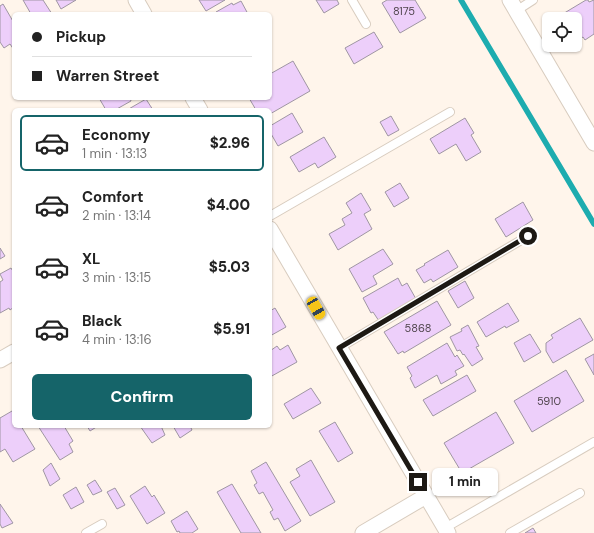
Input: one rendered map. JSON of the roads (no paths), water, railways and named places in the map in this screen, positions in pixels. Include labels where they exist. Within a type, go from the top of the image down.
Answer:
[{"type":"street","points":[[136,0],[143,12]]},
{"type":"street","points":[[513,5],[594,143]]},
{"type":"street","points":[[272,232],[446,530]]},
{"type":"street","points":[[0,360],[12,353]]},
{"type":"street","points":[[364,533],[426,496]]},
{"type":"lane","points":[[352,0],[366,24]]},
{"type":"lane","points":[[513,5],[533,0]]},
{"type":"lane","points":[[272,215],[450,112]]},
{"type":"lane","points":[[339,348],[528,236]]},
{"type":"lane","points":[[446,530],[594,442]]},
{"type":"lane","points":[[510,533],[580,493]]},
{"type":"lane","points":[[86,533],[102,524]]},
{"type":"waterway","points":[[461,0],[594,224]]}]
